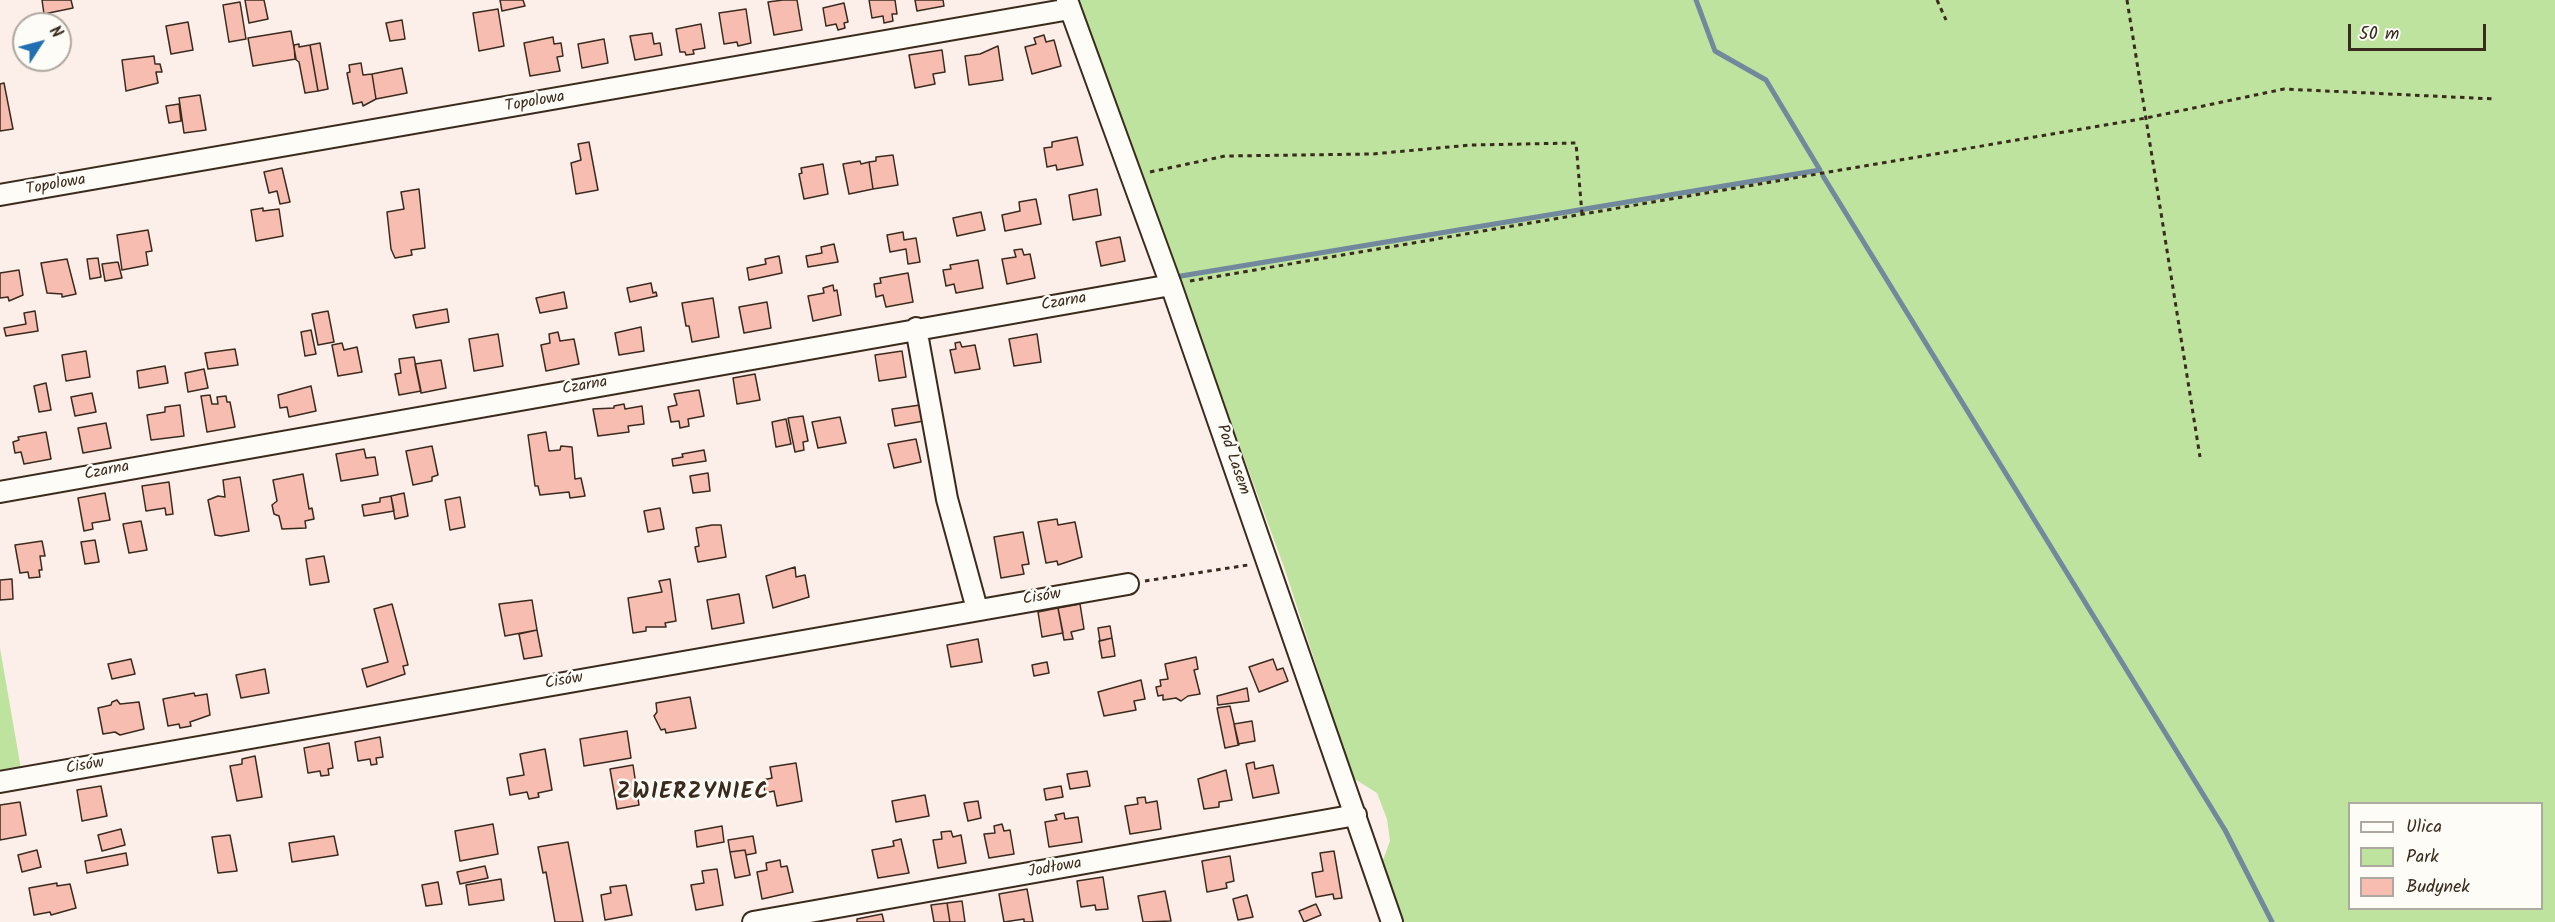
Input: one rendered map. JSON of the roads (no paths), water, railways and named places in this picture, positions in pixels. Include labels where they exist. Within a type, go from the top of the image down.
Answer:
[{"type":"street","name":"Pod Lasem","points":[[1068,4],[1171,285],[1392,922]]},
{"type":"street","name":"Topolowa","points":[[0,195],[1068,4]]},
{"type":"street","name":"Czarna","points":[[0,492],[916,328],[1171,285]]},
{"type":"street","points":[[916,328],[947,499],[977,609]]},
{"type":"street","name":"Cisów","points":[[0,782],[1128,584]]},
{"type":"street","name":"Jodłowa","points":[[753,922],[1356,815]]},
{"type":"waterway","points":[[1181,276],[1820,170],[1766,80],[1715,51],[1696,0]]},
{"type":"waterway","points":[[1823,176],[2225,830],[2272,922]]},
{"type":"district","name":"ZWIERZYNIEC","points":[[693,794]]}]
